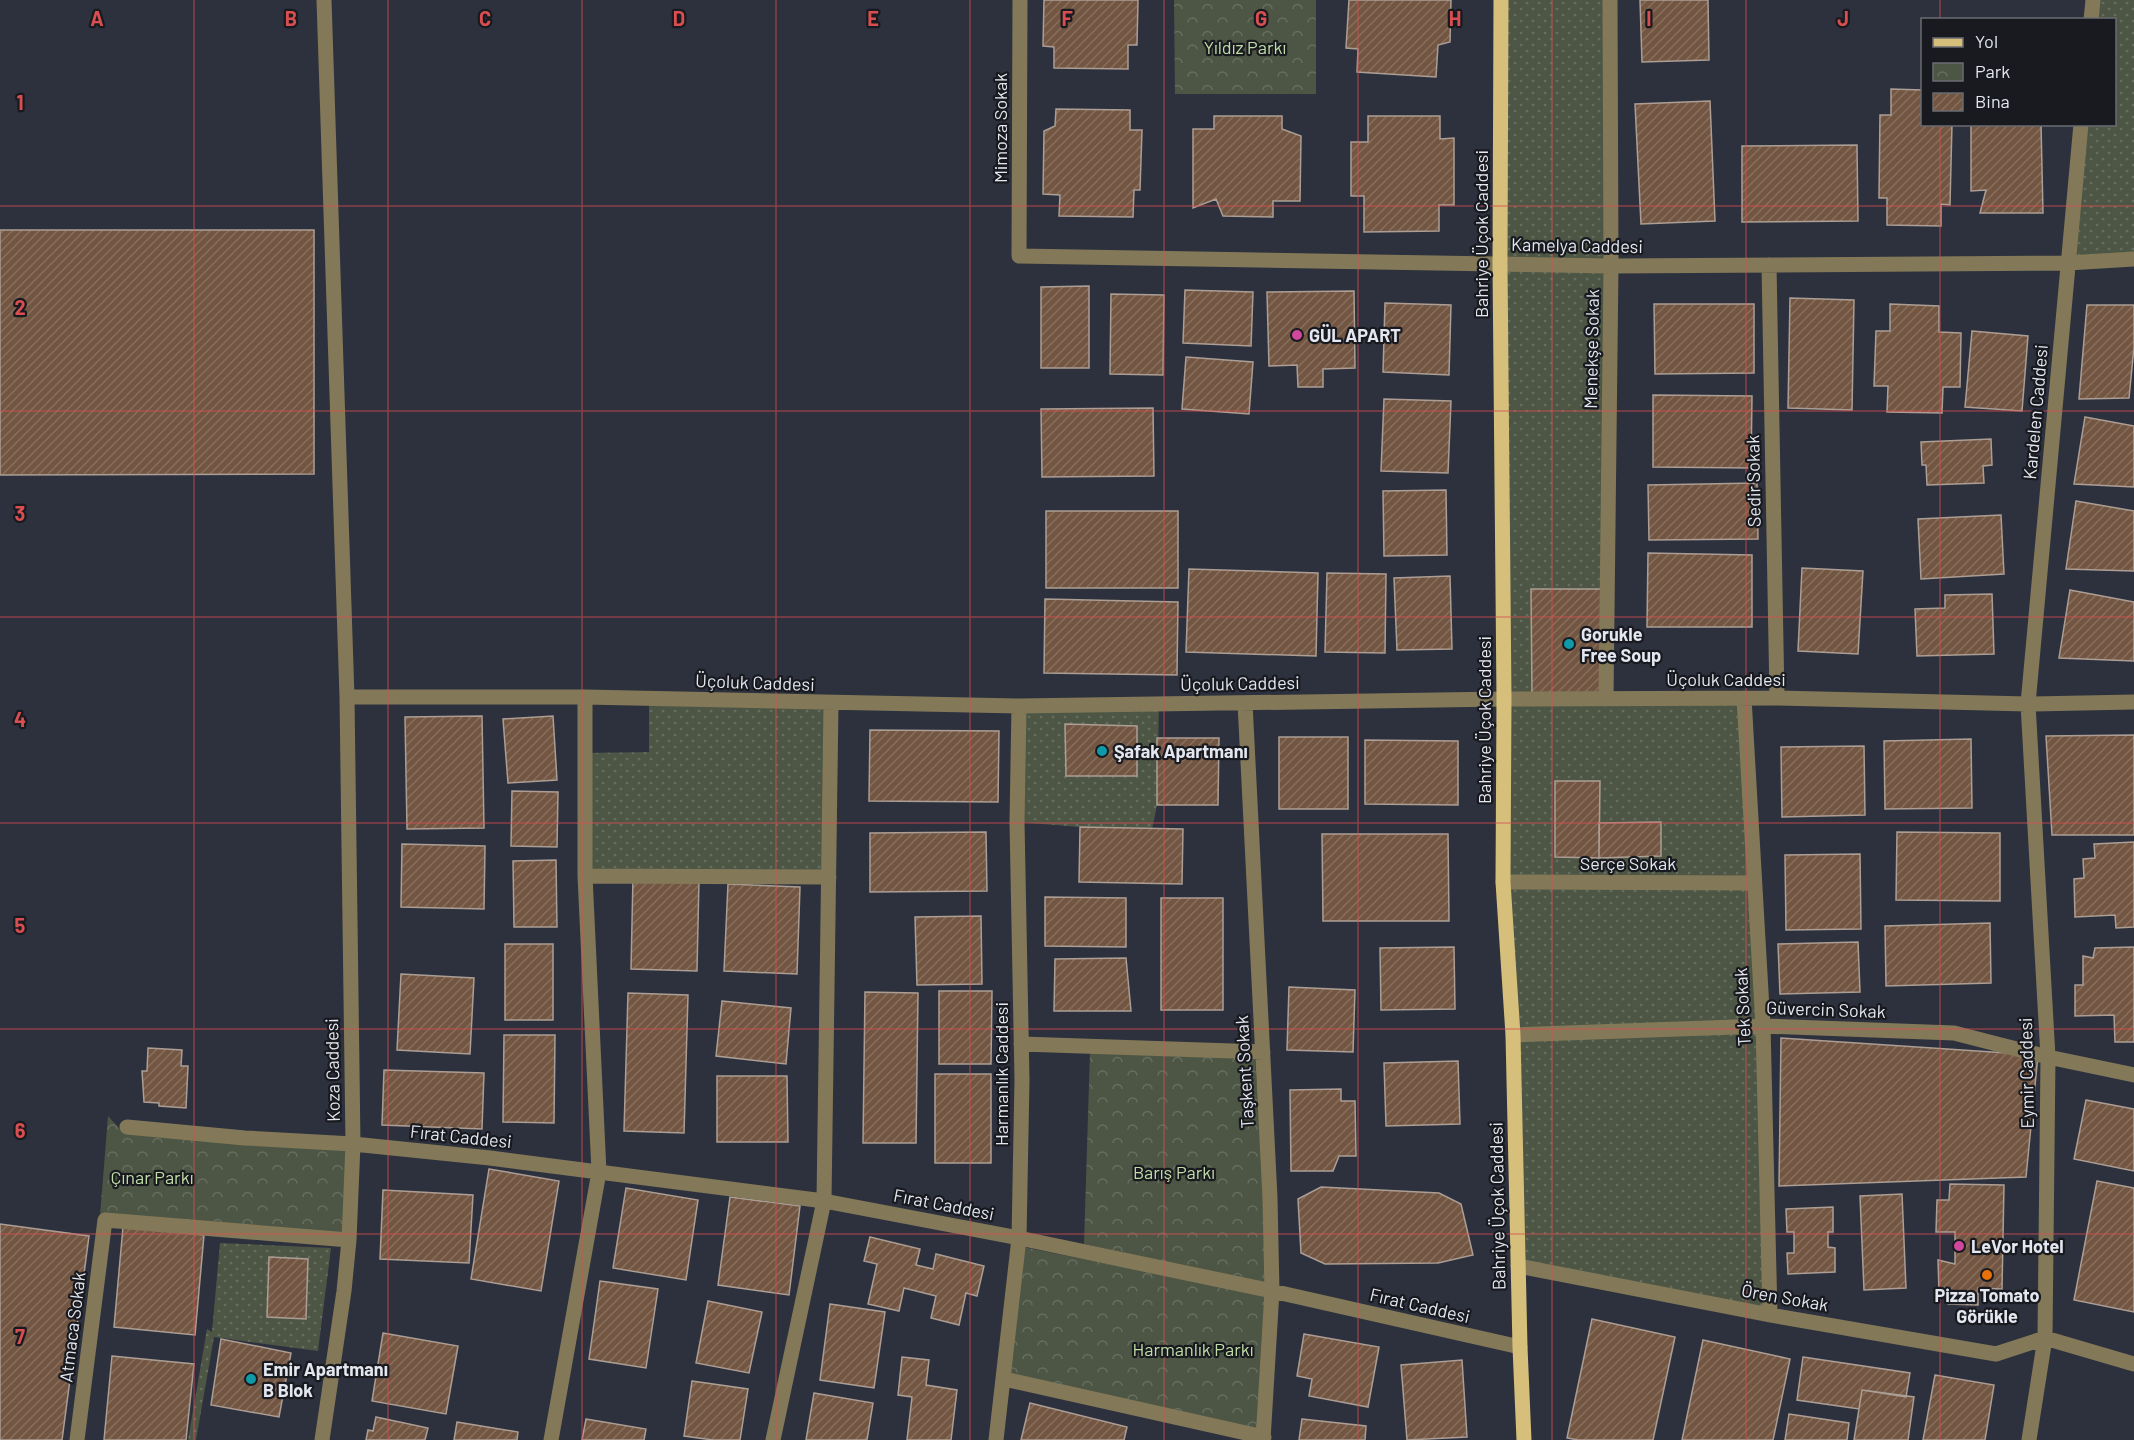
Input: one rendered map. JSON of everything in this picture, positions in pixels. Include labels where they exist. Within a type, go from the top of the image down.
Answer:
[{"type":"main road","name":"Bahriye Üçok Caddesi","points":[[1502,0],[1500,264],[1504,699],[1503,882],[1513,1035],[1524,1440]]},
{"type":"street","name":"Koza Caddesi","points":[[322,1440],[344,1291],[349,1240],[353,1144],[347,697],[324,0]]},
{"type":"street","name":"Mimoza Sokak","points":[[1020,0],[1020,256]]},
{"type":"street","name":"Menekşe Sokak","points":[[1606,699],[1611,266],[1610,0]]},
{"type":"street","points":[[2091,18],[2093,0]]},
{"type":"street","name":"Kardelen Caddesi","points":[[2028,704],[2081,126]]},
{"type":"street","name":"Kamelya Caddesi","points":[[1020,256],[1611,266],[2068,263],[2134,259]]},
{"type":"street","name":"Sedir Sokak","points":[[1768,265],[1777,698]]},
{"type":"street","name":"Üçoluk Caddesi","points":[[347,697],[585,697],[831,704],[1019,706],[1743,698],[2028,704],[2134,702]]},
{"type":"street","points":[[551,1440],[599,1172],[585,876],[585,697]]},
{"type":"street","name":"Tek Sokak","points":[[1743,698],[1763,1026],[1770,1315]]},
{"type":"street","name":"Taşkent Sokak","points":[[1245,703],[1270,1198],[1272,1291],[1264,1439]]},
{"type":"street","points":[[773,1440],[824,1201],[831,704]]},
{"type":"street","name":"Eymir Caddesi","points":[[2028,704],[2048,1057],[2045,1338],[2029,1440]]},
{"type":"street","name":"Harmanlık Caddesi","points":[[996,1440],[1019,1238],[1021,1044],[1017,822],[1019,706]]},
{"type":"street","points":[[585,876],[829,877]]},
{"type":"street","name":"Serçe Sokak","points":[[1503,882],[1754,883]]},
{"type":"street","name":"Güvercin Sokak","points":[[1513,1035],[1763,1026],[1954,1033],[2048,1057],[2134,1075]]},
{"type":"street","points":[[1021,1044],[1263,1052]]},
{"type":"street","name":"Fırat Caddesi","points":[[127,1126],[245,1138],[353,1144],[824,1201],[1019,1238],[1272,1291],[1520,1347]]},
{"type":"street","name":"Atmaca Sokak","points":[[77,1440],[105,1220],[349,1240]]},
{"type":"street","name":"Ören Sokak","points":[[1518,1266],[1770,1315],[1996,1354],[2045,1338]]},
{"type":"street","points":[[2045,1338],[2134,1364]]},
{"type":"street","points":[[1004,1379],[1264,1439]]},
{"type":"green space","name":"Yıldız Parkı","points":[[1174,0],[1316,0],[1316,94],[1175,94]]},
{"type":"green space","points":[[1502,0],[1610,0],[1606,698],[1744,698],[1770,1315],[1518,1266],[1503,882]]},
{"type":"green space","points":[[2093,0],[2134,0],[2134,261],[2068,263],[2081,126],[2116,126],[2116,18],[2091,18]]},
{"type":"green space","points":[[649,698],[831,704],[829,877],[585,876],[585,753],[649,752]]},
{"type":"green space","points":[[1159,704],[1157,805],[1152,829],[1017,822],[1019,706]]},
{"type":"green space","name":"Barış Parkı","points":[[1090,1051],[1255,1057],[1264,1196],[1266,1284],[1084,1244]]},
{"type":"green space","name":"Çınar Parkı","points":[[108,1116],[120,1129],[243,1141],[350,1146],[346,1235],[100,1216]]},
{"type":"green space","points":[[220,1243],[331,1248],[318,1351],[214,1337],[196,1440],[188,1440],[207,1329],[212,1332]]},
{"type":"green space","name":"Harmanlık Parkı","points":[[1023,1247],[1268,1296],[1258,1431],[1009,1375]]},
{"type":"building","points":[[1044,0],[1138,0],[1137,45],[1128,45],[1128,69],[1054,68],[1054,47],[1043,46]]},
{"type":"building","points":[[1349,0],[1451,0],[1450,42],[1438,45],[1436,77],[1357,72],[1358,49],[1346,48]]},
{"type":"building","points":[[1640,0],[1708,0],[1709,60],[1642,62]]},
{"type":"building","points":[[1891,89],[1921,90],[1921,126],[1952,126],[1950,205],[1941,204],[1941,226],[1887,225],[1887,198],[1879,198],[1880,115],[1891,115]]},
{"type":"building","points":[[1710,101],[1715,221],[1641,224],[1635,104]]},
{"type":"building","points":[[1056,109],[1130,110],[1130,130],[1142,130],[1140,190],[1134,190],[1133,217],[1059,216],[1060,195],[1043,194],[1044,131],[1055,126]]},
{"type":"building","points":[[1214,116],[1282,116],[1282,129],[1301,136],[1300,201],[1273,201],[1273,217],[1223,216],[1216,199],[1193,208],[1193,129],[1214,129]]},
{"type":"building","points":[[1368,116],[1440,116],[1440,139],[1454,138],[1454,205],[1439,205],[1439,231],[1364,232],[1364,196],[1351,196],[1351,142],[1368,142]]},
{"type":"building","points":[[1971,126],[2041,126],[2043,213],[1980,213],[1986,190],[1971,191]]},
{"type":"building","points":[[1857,145],[1858,221],[1742,222],[1742,146]]},
{"type":"building","points":[[0,230],[314,230],[314,474],[0,475]]},
{"type":"building","points":[[1089,286],[1089,368],[1041,368],[1041,287]]},
{"type":"building","points":[[1185,290],[1253,292],[1251,346],[1183,343]]},
{"type":"building","points":[[1354,291],[1355,368],[1323,369],[1323,387],[1298,387],[1297,365],[1269,366],[1267,292]]},
{"type":"building","points":[[1111,294],[1164,295],[1163,375],[1110,374]]},
{"type":"building","points":[[1790,298],[1854,300],[1852,410],[1788,408]]},
{"type":"building","points":[[1385,303],[1451,305],[1449,375],[1383,372]]},
{"type":"building","points":[[1654,304],[1754,304],[1754,373],[1655,374]]},
{"type":"building","points":[[1890,304],[1939,306],[1939,332],[1961,333],[1960,387],[1943,387],[1942,413],[1887,412],[1888,386],[1874,386],[1876,331],[1890,331]]},
{"type":"building","points":[[2087,305],[2134,305],[2134,347],[2129,398],[2079,399]]},
{"type":"building","points":[[1972,331],[2028,336],[2022,411],[1965,407]]},
{"type":"building","points":[[1186,357],[1253,362],[1249,414],[1182,409]]},
{"type":"building","points":[[1653,395],[1752,396],[1751,468],[1653,467]]},
{"type":"building","points":[[1384,399],[1451,401],[1448,473],[1381,471]]},
{"type":"building","points":[[1153,408],[1154,476],[1042,477],[1041,409]]},
{"type":"building","points":[[2085,417],[2134,426],[2134,487],[2074,484]]},
{"type":"building","points":[[1991,439],[1992,465],[1983,466],[1984,483],[1927,485],[1926,465],[1922,465],[1921,442]]},
{"type":"building","points":[[1757,483],[1758,539],[1649,540],[1648,485]]},
{"type":"building","points":[[1446,490],[1447,555],[1384,556],[1383,491]]},
{"type":"building","points":[[2076,501],[2134,511],[2134,571],[2066,569]]},
{"type":"building","points":[[1046,511],[1178,511],[1178,588],[1046,588]]},
{"type":"building","points":[[2001,515],[2004,574],[1921,579],[1918,519]]},
{"type":"building","points":[[1648,553],[1752,555],[1752,627],[1647,627]]},
{"type":"building","points":[[1802,568],[1863,571],[1858,654],[1798,651]]},
{"type":"building","points":[[1189,569],[1318,573],[1316,656],[1186,652]]},
{"type":"building","points":[[1327,573],[1386,574],[1385,653],[1325,652]]},
{"type":"building","points":[[1450,576],[1452,649],[1397,650],[1394,578]]},
{"type":"building","name":"Gorukle Free Soup","points":[[1531,589],[1607,589],[1606,699],[1532,698]]},
{"type":"building","points":[[2070,590],[2134,602],[2134,661],[2059,658]]},
{"type":"building","points":[[1992,594],[1994,654],[1917,656],[1915,609],[1945,608],[1945,595]]},
{"type":"building","points":[[1045,599],[1178,602],[1177,675],[1044,673]]},
{"type":"building","points":[[482,716],[484,828],[407,829],[405,717]]},
{"type":"building","points":[[553,716],[557,780],[508,783],[503,719]]},
{"type":"building","name":"Şafak Apartmanı","points":[[1065,724],[1137,726],[1137,776],[1066,776]]},
{"type":"building","points":[[870,730],[999,731],[998,802],[869,801]]},
{"type":"building","points":[[2134,735],[2134,835],[2052,835],[2046,736]]},
{"type":"building","points":[[1279,737],[1348,737],[1348,809],[1279,809]]},
{"type":"building","points":[[1157,738],[1219,738],[1218,805],[1157,805]]},
{"type":"building","points":[[1971,739],[1972,808],[1885,809],[1884,741]]},
{"type":"building","points":[[1365,740],[1458,741],[1458,805],[1365,804]]},
{"type":"building","points":[[1864,746],[1865,815],[1782,817],[1781,747]]},
{"type":"building","points":[[1555,781],[1600,781],[1599,858],[1555,857]]},
{"type":"building","points":[[512,791],[558,792],[557,847],[511,846]]},
{"type":"building","points":[[1661,822],[1661,856],[1599,858],[1599,823]]},
{"type":"building","points":[[1080,827],[1183,829],[1182,884],[1079,882]]},
{"type":"building","points":[[986,832],[987,891],[870,892],[870,833]]},
{"type":"building","points":[[1897,832],[2000,833],[2000,901],[1896,900]]},
{"type":"building","points":[[1322,834],[1448,834],[1449,921],[1323,921]]},
{"type":"building","points":[[2134,842],[2134,927],[2116,928],[2115,915],[2075,917],[2074,879],[2084,878],[2083,859],[2095,858],[2094,844]]},
{"type":"building","points":[[402,844],[485,846],[484,909],[401,907]]},
{"type":"building","points":[[1860,854],[1861,929],[1786,930],[1785,855]]},
{"type":"building","points":[[556,860],[557,927],[514,927],[513,861]]},
{"type":"building","points":[[633,877],[699,879],[697,971],[631,969]]},
{"type":"building","points":[[728,884],[800,887],[797,974],[724,971]]},
{"type":"building","points":[[1045,897],[1126,898],[1126,947],[1045,946]]},
{"type":"building","points":[[1161,898],[1223,898],[1223,1010],[1161,1010]]},
{"type":"building","points":[[981,916],[982,984],[917,985],[915,917]]},
{"type":"building","points":[[1990,923],[1991,983],[1886,986],[1885,926]]},
{"type":"building","points":[[1858,942],[1860,992],[1780,994],[1778,944]]},
{"type":"building","points":[[505,944],[553,944],[553,1020],[505,1020]]},
{"type":"building","points":[[1454,947],[1455,1009],[1381,1010],[1380,948]]},
{"type":"building","points":[[2134,947],[2134,1042],[2115,1042],[2114,1015],[2075,1016],[2075,985],[2083,985],[2083,956],[2093,958],[2095,948]]},
{"type":"building","points":[[1126,958],[1131,1011],[1054,1011],[1055,959]]},
{"type":"building","points":[[401,974],[474,978],[470,1054],[397,1050]]},
{"type":"building","points":[[1289,987],[1355,990],[1353,1052],[1287,1050]]},
{"type":"building","points":[[939,991],[992,991],[991,1064],[939,1064]]},
{"type":"building","points":[[865,992],[918,993],[916,1143],[863,1143]]},
{"type":"building","points":[[628,993],[688,995],[684,1133],[624,1131]]},
{"type":"building","points":[[722,1001],[791,1008],[786,1064],[716,1056]]},
{"type":"building","points":[[504,1035],[555,1035],[554,1123],[503,1122]]},
{"type":"building","points":[[1781,1038],[2038,1055],[2026,1177],[1779,1186]]},
{"type":"building","points":[[148,1048],[182,1050],[181,1066],[188,1066],[186,1108],[159,1106],[159,1103],[144,1102],[142,1071],[147,1071]]},
{"type":"building","points":[[1458,1061],[1460,1124],[1386,1126],[1384,1063]]},
{"type":"building","points":[[384,1070],[484,1073],[482,1129],[382,1125]]},
{"type":"building","points":[[935,1074],[991,1074],[991,1163],[935,1163]]},
{"type":"building","points":[[717,1076],[787,1076],[788,1142],[717,1142]]},
{"type":"building","points":[[1341,1089],[1341,1101],[1355,1101],[1356,1156],[1339,1156],[1333,1171],[1291,1171],[1290,1090]]},
{"type":"building","points":[[2086,1100],[2134,1109],[2134,1171],[2074,1159]]},
{"type":"building","points":[[489,1169],[559,1181],[541,1291],[471,1279]]},
{"type":"building","points":[[2097,1181],[2134,1188],[2134,1312],[2074,1300]]},
{"type":"building","points":[[1950,1184],[2004,1185],[2002,1289],[1978,1288],[1978,1305],[1948,1304],[1948,1287],[1939,1291],[1938,1260],[1955,1264],[1955,1232],[1936,1232],[1937,1200],[1949,1200]]},
{"type":"building","points":[[1321,1187],[1439,1193],[1461,1204],[1473,1255],[1438,1263],[1325,1264],[1301,1253],[1298,1199]]},
{"type":"building","points":[[626,1188],[698,1200],[686,1280],[613,1268]]},
{"type":"building","points":[[383,1190],[473,1195],[469,1263],[380,1259]]},
{"type":"building","points":[[1902,1194],[1906,1288],[1864,1290],[1860,1196]]},
{"type":"building","points":[[730,1197],[800,1206],[789,1295],[718,1285]]},
{"type":"building","points":[[1833,1207],[1833,1232],[1828,1232],[1828,1247],[1835,1248],[1835,1272],[1788,1274],[1787,1253],[1794,1253],[1794,1232],[1787,1232],[1786,1209]]},
{"type":"building","points":[[0,1224],[89,1236],[62,1440],[0,1440]]},
{"type":"building","points":[[123,1227],[204,1235],[195,1335],[114,1327]]},
{"type":"building","points":[[870,1237],[920,1249],[916,1265],[933,1269],[936,1254],[984,1266],[977,1296],[966,1293],[959,1325],[931,1318],[936,1296],[904,1288],[899,1311],[868,1304],[877,1264],[864,1261]]},
{"type":"building","points":[[269,1257],[308,1259],[306,1319],[267,1317]]},
{"type":"building","points":[[600,1281],[658,1289],[646,1368],[589,1359]]},
{"type":"building","points":[[708,1301],[762,1312],[749,1373],[696,1363]]},
{"type":"building","points":[[830,1304],[885,1312],[874,1388],[820,1380]]},
{"type":"building","points":[[1592,1319],[1675,1337],[1653,1440],[1567,1438]]},
{"type":"building","points":[[383,1333],[458,1346],[446,1414],[372,1401]]},
{"type":"building","points":[[1304,1334],[1379,1347],[1368,1407],[1309,1396],[1312,1379],[1297,1376]]},
{"type":"building","name":"Emir Apartmanı B Blok","points":[[221,1339],[291,1353],[279,1417],[211,1405]]},
{"type":"building","points":[[1703,1340],[1790,1359],[1773,1440],[1682,1440]]},
{"type":"building","points":[[112,1356],[194,1364],[186,1440],[104,1440]]},
{"type":"building","points":[[902,1357],[929,1360],[926,1385],[957,1390],[951,1440],[907,1440],[912,1397],[898,1395]]},
{"type":"building","points":[[1803,1357],[1910,1373],[1906,1397],[1862,1390],[1859,1409],[1797,1400]]},
{"type":"building","points":[[1462,1360],[1467,1437],[1407,1440],[1401,1365]]},
{"type":"building","points":[[1935,1375],[1994,1385],[1985,1440],[1923,1440]]},
{"type":"building","points":[[692,1381],[748,1389],[740,1440],[713,1440],[684,1436]]},
{"type":"building","points":[[1862,1390],[1914,1397],[1908,1440],[1854,1440]]},
{"type":"building","points":[[814,1393],[873,1403],[867,1440],[806,1440]]},
{"type":"building","points":[[1030,1403],[1127,1427],[1124,1440],[1021,1440]]},
{"type":"building","points":[[1789,1414],[1849,1423],[1847,1440],[1785,1440]]},
{"type":"building","points":[[376,1417],[428,1428],[425,1440],[366,1440],[368,1430],[373,1431]]},
{"type":"building","points":[[586,1419],[646,1429],[644,1440],[582,1440]]},
{"type":"building","points":[[1302,1419],[1366,1426],[1365,1440],[1299,1440]]},
{"type":"building","points":[[457,1422],[518,1432],[517,1440],[454,1440]]},
{"type":"place","name":"GÜL APART","points":[[1297,335]]},
{"type":"place","name":"Gorukle Free Soup","points":[[1569,644]]},
{"type":"place","name":"Şafak Apartmanı","points":[[1102,751]]},
{"type":"place","name":"LeVor Hotel","points":[[1959,1246]]},
{"type":"place","name":"Pizza Tomato Görükle","points":[[1987,1275]]},
{"type":"place","name":"Emir Apartmanı B Blok","points":[[251,1379]]}]
